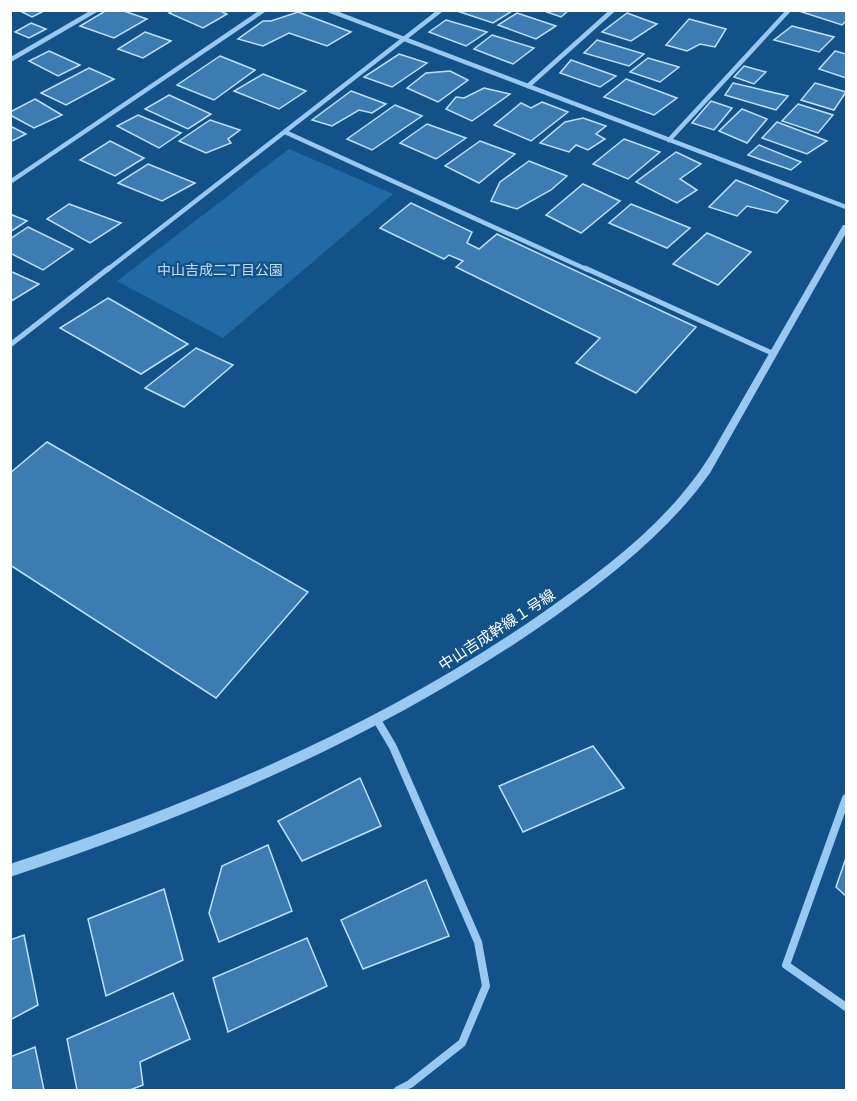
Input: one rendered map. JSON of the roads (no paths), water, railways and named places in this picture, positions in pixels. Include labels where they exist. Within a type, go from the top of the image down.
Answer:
[{"type":"street","points":[[10,60],[96,10]]},
{"type":"street","points":[[10,182],[264,10]]},
{"type":"street","points":[[328,10],[846,207]]},
{"type":"street","points":[[10,345],[441,10]]},
{"type":"street","points":[[528,86],[613,10]]},
{"type":"street","points":[[669,140],[789,10]]},
{"type":"street","points":[[285,132],[774,354]]},
{"type":"street","name":"中山吉成幹線１号線","points":[[10,871],[86,847],[218,795],[377,720],[462,672],[568,602],[653,533],[701,478],[846,227]]},
{"type":"street","points":[[377,720],[393,747],[478,942],[486,986],[462,1043],[410,1084],[398,1090]]},
{"type":"street","points":[[846,798],[786,965],[846,1007]]},
{"type":"park label","name":"中山吉成二丁目公園","points":[[220,270]]}]
